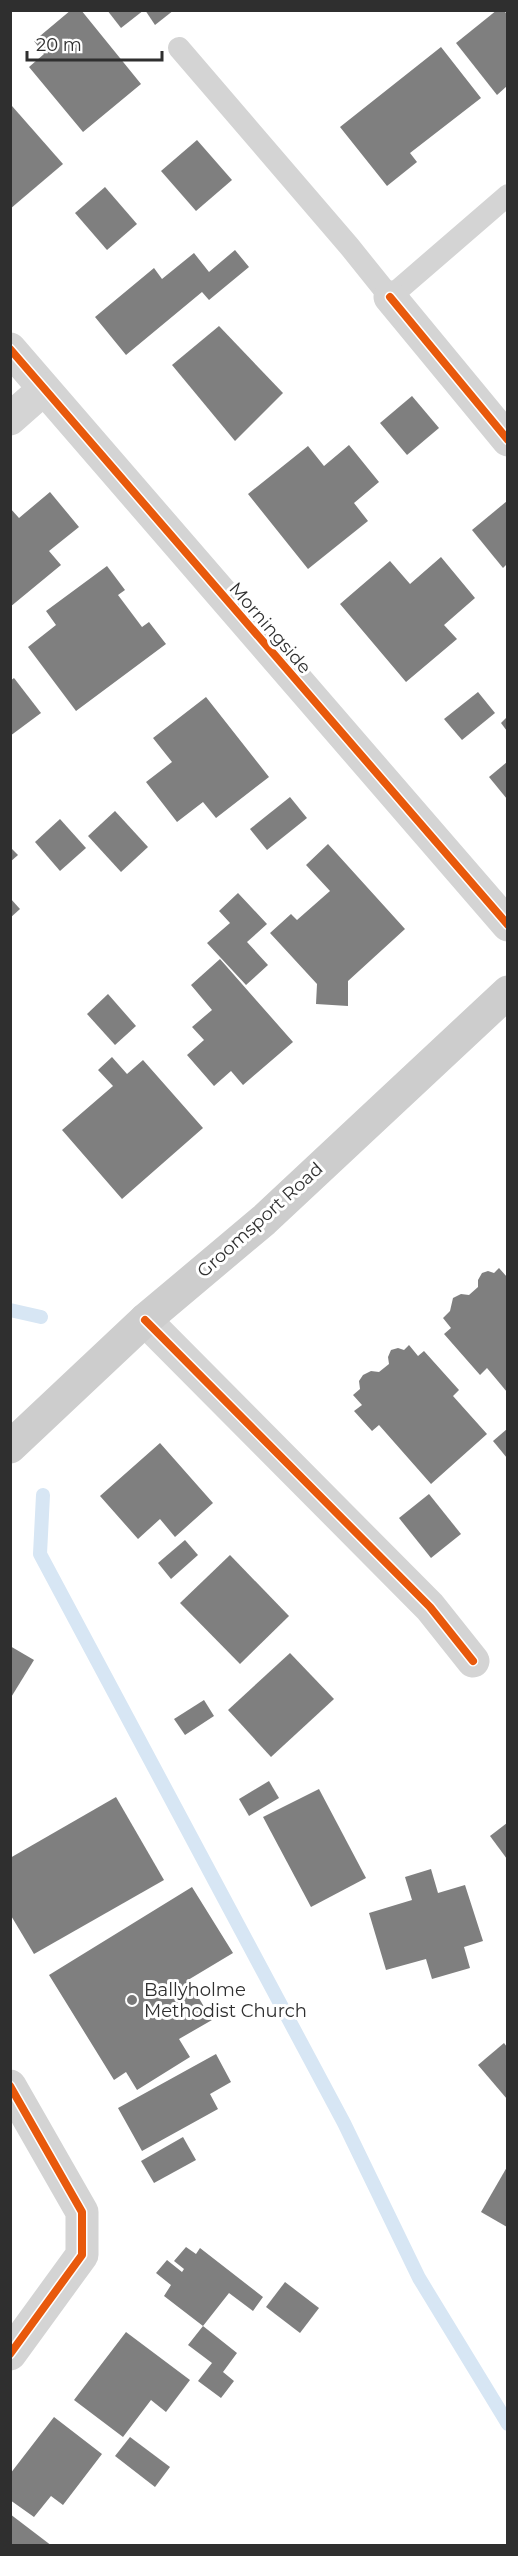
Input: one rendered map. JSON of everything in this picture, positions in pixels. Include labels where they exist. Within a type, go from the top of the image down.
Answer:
[{"type":"main road","name":"Groomsport Road","points":[[10,1447],[145,1320],[264,1220],[507,992]]},
{"type":"street","points":[[390,297],[507,440]]},
{"type":"street","name":"Morningside","points":[[10,349],[507,925]]},
{"type":"street","points":[[10,419],[44,389]]},
{"type":"street","points":[[145,1320],[430,1607],[473,1661]]},
{"type":"street","points":[[10,2086],[82,2212],[82,2255],[10,2354]]},
{"type":"lane","points":[[179,48],[350,246],[390,297],[507,195]]},
{"type":"building","points":[[71,10],[81,10],[141,84],[83,132],[29,67],[44,54],[34,41]]},
{"type":"building","points":[[107,10],[144,10],[121,28]]},
{"type":"building","points":[[145,10],[174,10],[155,25]]},
{"type":"building","points":[[497,10],[504,10],[507,15],[507,86],[497,95],[456,43]]},
{"type":"building","points":[[441,47],[481,98],[410,153],[417,162],[387,186],[340,127]]},
{"type":"building","points":[[12,106],[63,164],[10,209],[10,108]]},
{"type":"building","points":[[197,140],[232,180],[196,211],[161,171]]},
{"type":"building","points":[[105,187],[137,224],[107,250],[75,213]]},
{"type":"building","points":[[235,250],[249,267],[209,300],[202,292],[126,355],[95,317],[154,268],[162,279],[194,253],[209,272]]},
{"type":"building","points":[[219,326],[283,393],[235,441],[172,365]]},
{"type":"building","points":[[412,396],[439,428],[407,455],[380,423]]},
{"type":"building","points":[[349,445],[379,482],[354,503],[368,521],[308,569],[248,494],[308,446],[324,466]]},
{"type":"building","points":[[50,492],[79,527],[49,551],[61,565],[10,607],[10,508],[19,518]]},
{"type":"building","points":[[507,501],[507,564],[503,568],[472,530]]},
{"type":"building","points":[[441,557],[475,598],[444,625],[457,639],[406,682],[340,604],[390,561],[410,584]]},
{"type":"building","points":[[107,566],[125,590],[118,595],[142,627],[149,622],[166,644],[76,711],[28,647],[56,625],[46,611]]},
{"type":"building","points":[[14,678],[41,713],[10,736],[10,681]]},
{"type":"building","points":[[478,692],[495,713],[462,740],[444,719]]},
{"type":"building","points":[[206,697],[269,777],[216,818],[203,802],[177,822],[146,782],[172,762],[153,738]]},
{"type":"building","points":[[507,717],[507,731],[501,723]]},
{"type":"building","points":[[507,762],[507,799],[489,777]]},
{"type":"building","points":[[290,797],[307,818],[267,850],[250,829]]},
{"type":"building","points":[[115,811],[148,847],[121,872],[88,836]]},
{"type":"building","points":[[60,819],[86,848],[60,871],[35,842]]},
{"type":"building","points":[[328,844],[405,929],[348,981],[348,1006],[316,1004],[317,984],[270,933],[291,914],[297,920],[330,891],[306,865]]},
{"type":"building","points":[[10,847],[18,855],[10,862]]},
{"type":"building","points":[[238,893],[267,924],[247,942],[268,965],[246,985],[207,943],[230,923],[219,911]]},
{"type":"building","points":[[10,898],[20,909],[10,918]]},
{"type":"building","points":[[220,959],[293,1042],[243,1085],[231,1071],[214,1086],[187,1055],[204,1040],[192,1027],[212,1010],[191,985]]},
{"type":"building","points":[[108,994],[136,1026],[115,1045],[87,1014]]},
{"type":"building","points":[[112,1057],[127,1074],[143,1060],[203,1128],[122,1199],[62,1130],[113,1086],[98,1070]]},
{"type":"building","points":[[499,1268],[507,1277],[507,1392],[487,1368],[480,1375],[444,1334],[451,1328],[443,1318],[450,1311],[453,1298],[461,1294],[469,1295],[478,1287],[478,1280],[482,1273],[488,1271],[494,1273]]},
{"type":"building","points":[[409,1345],[418,1356],[424,1351],[459,1390],[453,1396],[487,1434],[431,1484],[379,1425],[372,1431],[354,1411],[362,1405],[353,1395],[360,1389],[359,1381],[363,1375],[371,1371],[379,1372],[389,1364],[388,1357],[391,1350],[398,1348],[404,1350]]},
{"type":"building","points":[[507,1429],[507,1458],[493,1441]]},
{"type":"building","points":[[160,1443],[213,1503],[175,1537],[160,1519],[138,1539],[100,1496]]},
{"type":"building","points":[[429,1494],[461,1534],[431,1558],[399,1518]]},
{"type":"building","points":[[185,1540],[198,1555],[171,1579],[158,1563]]},
{"type":"building","points":[[230,1555],[289,1616],[240,1664],[180,1603]]},
{"type":"building","points":[[10,1646],[34,1660],[10,1699]]},
{"type":"building","points":[[290,1653],[334,1699],[271,1757],[228,1710]]},
{"type":"building","points":[[204,1700],[214,1716],[185,1735],[174,1719]]},
{"type":"building","points":[[269,1781],[279,1798],[249,1816],[239,1799]]},
{"type":"building","points":[[319,1789],[366,1878],[311,1907],[263,1817]]},
{"type":"building","points":[[116,1797],[164,1880],[34,1954],[10,1914],[10,1858]]},
{"type":"building","points":[[507,1823],[507,1859],[490,1836]]},
{"type":"building","points":[[431,1869],[438,1893],[465,1885],[483,1941],[464,1947],[470,1968],[432,1979],[426,1959],[386,1970],[369,1913],[412,1900],[405,1877]]},
{"type":"building","name":"Ballyholme Methodist Church","points":[[192,1887],[233,1953],[188,1980],[212,2020],[179,2039],[190,2057],[137,2090],[126,2072],[114,2080],[49,1975]]},
{"type":"building","points":[[504,2043],[507,2047],[507,2099],[478,2065]]},
{"type":"building","points":[[216,2054],[231,2082],[210,2094],[218,2109],[142,2151],[118,2108]]},
{"type":"building","points":[[183,2137],[196,2160],[154,2183],[141,2161]]},
{"type":"building","points":[[507,2167],[507,2227],[481,2212]]},
{"type":"building","points":[[186,2247],[196,2254],[200,2248],[263,2297],[253,2311],[229,2293],[203,2326],[164,2296],[171,2285],[156,2273],[167,2260],[182,2272],[184,2269],[174,2261]]},
{"type":"building","points":[[285,2282],[319,2308],[300,2333],[266,2307]]},
{"type":"building","points":[[203,2326],[237,2353],[223,2372],[234,2381],[221,2398],[198,2381],[212,2363],[188,2345]]},
{"type":"building","points":[[126,2332],[190,2380],[166,2412],[151,2400],[123,2437],[74,2400]]},
{"type":"building","points":[[54,2417],[102,2454],[63,2505],[51,2496],[34,2517],[10,2500],[10,2474]]},
{"type":"building","points":[[130,2437],[170,2467],[155,2487],[115,2456]]},
{"type":"building","points":[[10,2514],[52,2546],[10,2546]]},
{"type":"waterway","points":[[10,1310],[41,1317]]},
{"type":"waterway","points":[[43,1495],[40,1554],[344,2123],[419,2278],[508,2424]]},
{"type":"cycle path","points":[[390,297],[508,440]]},
{"type":"cycle path","points":[[10,349],[508,925]]},
{"type":"cycle path","points":[[145,1320],[430,1607],[473,1661]]},
{"type":"cycle path","points":[[10,2086],[82,2212],[82,2255],[10,2354]]},
{"type":"place","name":"Ballyholme Methodist Church","points":[[132,2000]]}]
